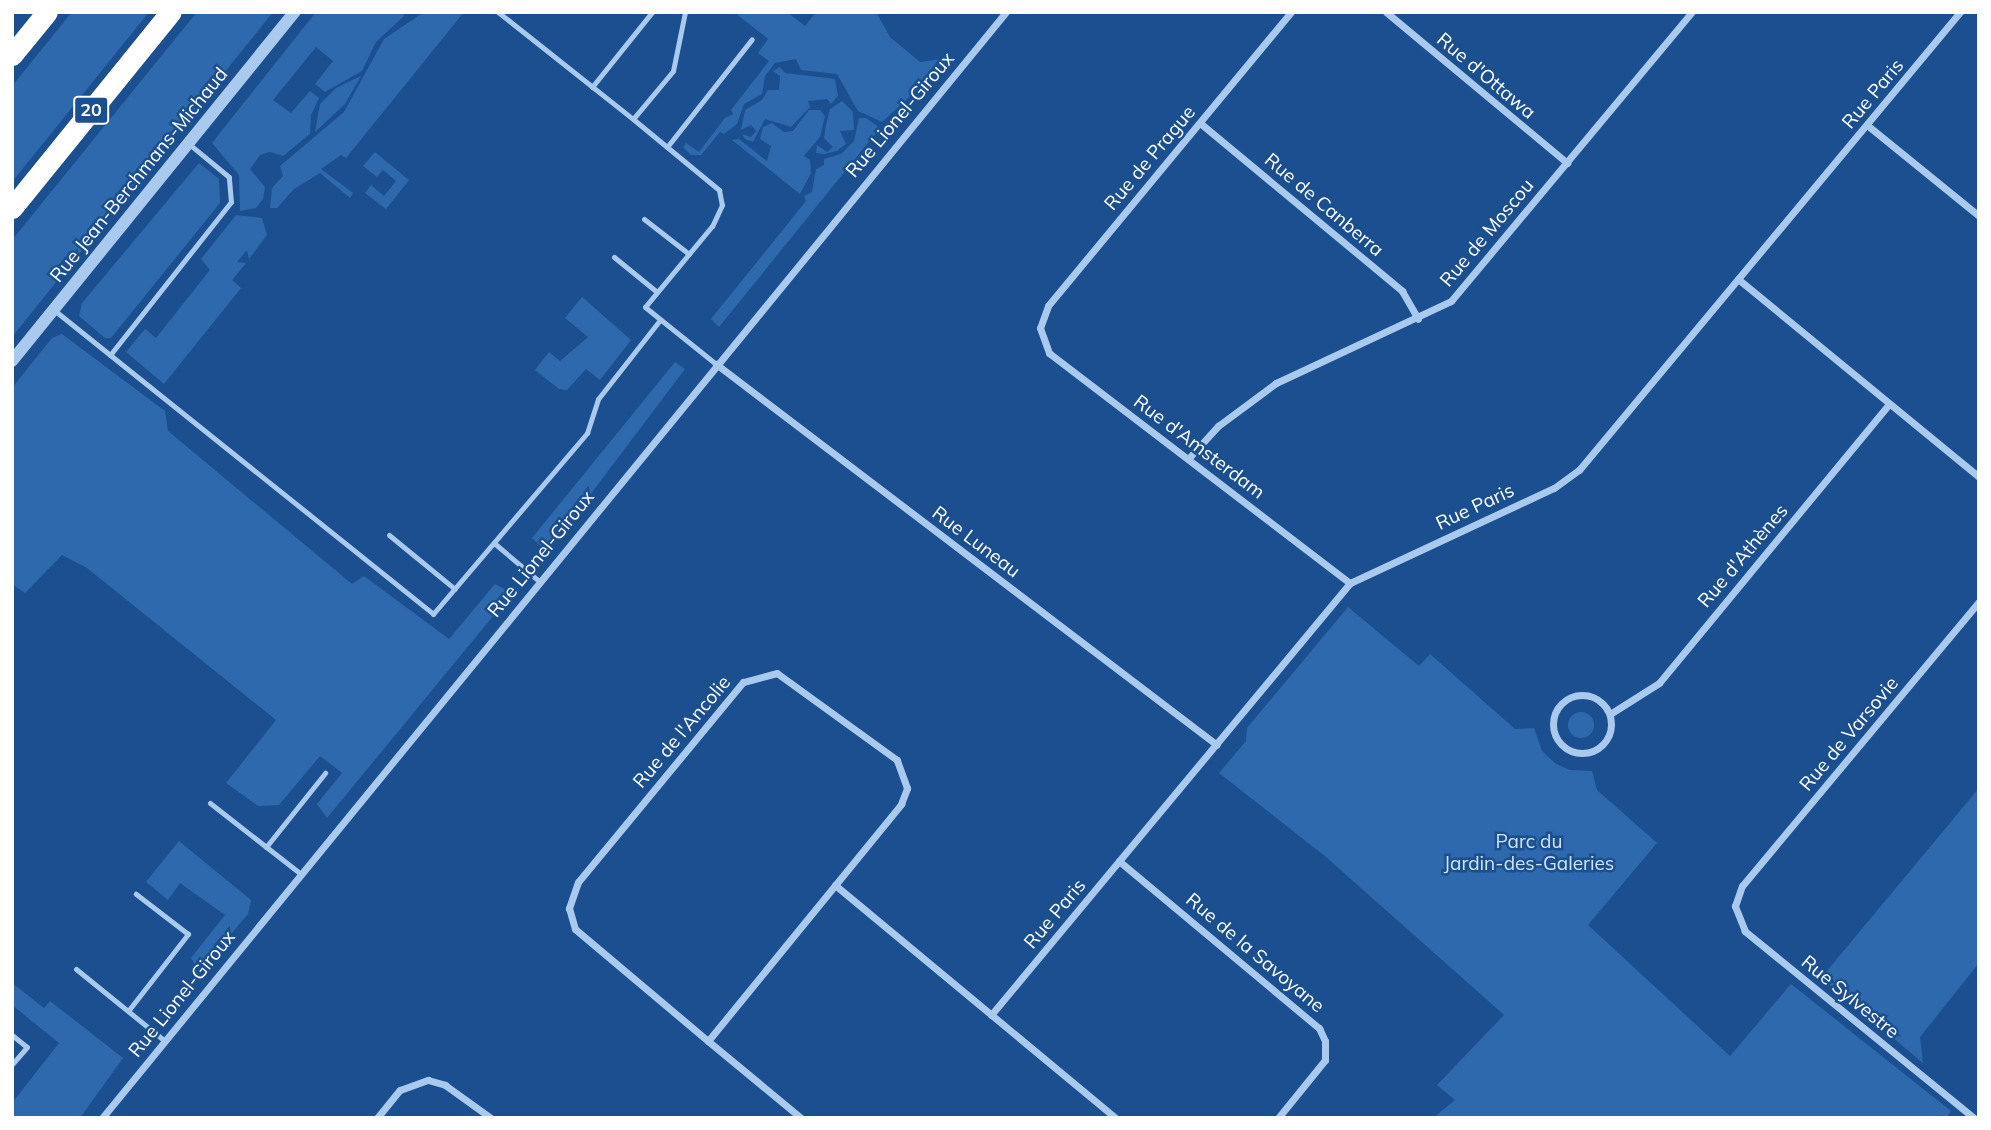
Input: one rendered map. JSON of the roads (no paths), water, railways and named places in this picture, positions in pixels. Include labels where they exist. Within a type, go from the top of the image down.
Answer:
[{"type":"highway","points":[[12,55],[47,12]]},
{"type":"highway","name":"20","points":[[12,208],[171,12]]},
{"type":"street","name":"Rue Jean-Berchmans-Michaud","points":[[12,361],[295,12]]},
{"type":"street","name":"Rue Lionel-Giroux","points":[[102,1118],[1006,12]]},
{"type":"street","name":"Rue de Prague","points":[[1040,328],[1048,306],[1291,12]]},
{"type":"street","name":"Rue d'Ottawa","points":[[1386,12],[1567,163]]},
{"type":"street","name":"Rue de Moscou","points":[[1188,459],[1218,426],[1276,383],[1418,319],[1459,293],[1692,12]]},
{"type":"street","name":"Rue Paris","points":[[991,1015],[1350,583],[1568,480],[1961,12]]},
{"type":"street","name":"Rue de Canberra","points":[[1200,123],[1402,291],[1418,319]]},
{"type":"street","points":[[1867,125],[1979,216]]},
{"type":"street","points":[[1738,279],[1979,477]]},
{"type":"street","name":"Rue d'Amsterdam","points":[[1040,328],[1049,353],[1350,583]]},
{"type":"street","name":"Rue Luneau","points":[[716,364],[1217,745]]},
{"type":"street","name":"Rue d'Athènes","points":[[1610,715],[1659,683],[1889,404]]},
{"type":"street","name":"Rue de Varsovie","points":[[1742,886],[1979,602]]},
{"type":"street","name":"Rue de l'Ancolie","points":[[768,673],[785,676],[897,760],[905,773],[907,788],[901,804],[708,1041],[575,929],[569,899],[578,882],[751,677],[768,673]]},
{"type":"street","points":[[1568,698],[1597,699],[1610,715],[1610,732],[1594,751],[1575,753],[1554,733],[1555,713],[1568,698]]},
{"type":"street","name":"Rue de la Savoyane","points":[[1119,861],[1319,1028],[1325,1041],[1325,1060],[1278,1118]]},
{"type":"street","points":[[835,885],[1116,1118]]},
{"type":"street","name":"Rue Sylvestre","points":[[1742,886],[1735,905],[1745,931],[1974,1118]]},
{"type":"street","points":[[708,1041],[801,1118]]},
{"type":"street","points":[[377,1118],[400,1090],[428,1080],[445,1085],[491,1118]]},
{"type":"lane","points":[[498,12],[722,193],[718,216],[645,307],[716,364]]},
{"type":"lane","points":[[592,87],[652,12]]},
{"type":"lane","points":[[633,119],[673,71],[685,12]]},
{"type":"lane","points":[[667,147],[752,39]]},
{"type":"lane","points":[[110,355],[231,202],[233,188],[224,170],[189,144]]},
{"type":"lane","points":[[644,219],[689,254]]},
{"type":"lane","points":[[614,257],[657,292]]},
{"type":"lane","points":[[54,310],[433,614],[587,433],[598,399],[660,320]]},
{"type":"lane","points":[[389,535],[455,589]]},
{"type":"lane","points":[[494,543],[540,580]]},
{"type":"lane","points":[[266,847],[324,773]]},
{"type":"lane","points":[[209,803],[301,874]]},
{"type":"lane","points":[[128,1011],[188,934],[136,894]]},
{"type":"lane","points":[[76,969],[165,1041]]},
{"type":"lane","points":[[12,1035],[27,1046],[12,1065]]},
{"type":"park label","name":"Parc du Jardin-des-Galeries","points":[[1529,853]]}]
